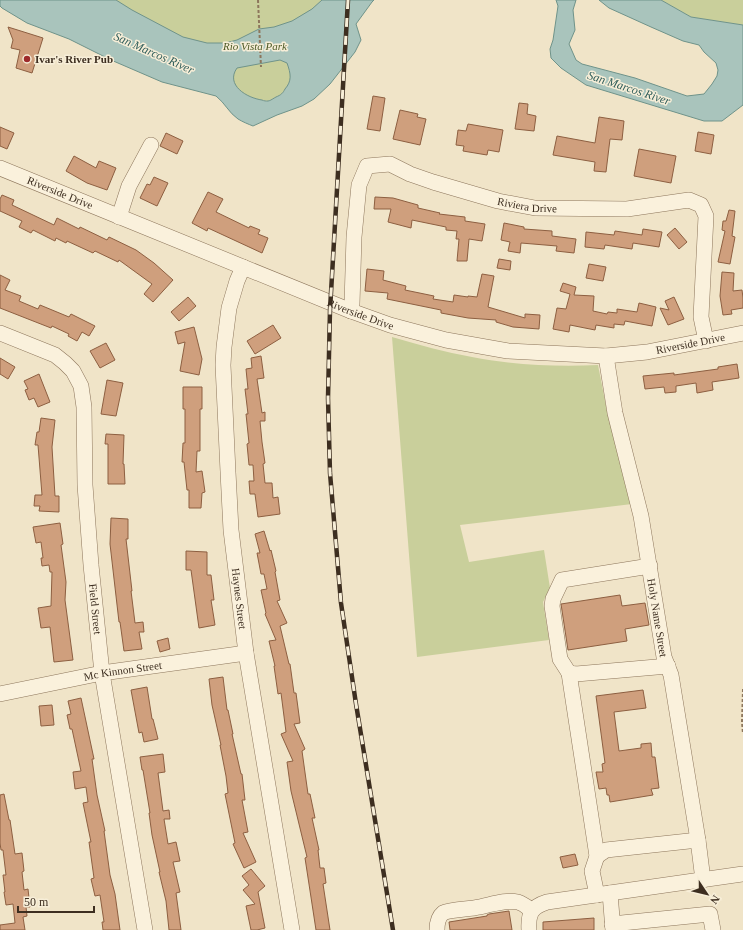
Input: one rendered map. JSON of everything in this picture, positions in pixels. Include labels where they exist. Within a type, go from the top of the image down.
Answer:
[{"type":"street","points":[[119,216],[129,186],[151,145]]},
{"type":"street","name":"Riviera Drive","points":[[351,311],[354,237],[359,185],[366,166],[390,164],[410,174],[433,182],[498,201],[535,208],[628,209],[689,200],[701,205],[706,216],[701,317],[706,340]]},
{"type":"street","name":"Riverside Drive","points":[[0,168],[351,311],[390,325],[454,342],[508,351],[606,356],[647,352],[743,333]]},
{"type":"street","name":"Haynes Street","points":[[243,267],[229,308],[224,340],[231,530],[246,653],[292,930]]},
{"type":"street","name":"Field Street","points":[[0,333],[55,355],[73,371],[82,386],[84,407],[85,485],[91,565],[102,673],[145,930]]},
{"type":"street","name":"Holy Name Street","points":[[606,356],[615,413],[641,516],[664,657],[671,675],[698,840],[703,880]]},
{"type":"street","points":[[650,566],[562,580],[553,599],[552,606],[560,659],[569,673],[597,856],[592,871],[604,894],[613,927],[710,914],[713,930]]},
{"type":"street","name":"Mc Kinnon Street","points":[[0,694],[102,673],[246,653]]},
{"type":"street","points":[[569,673],[576,674],[668,666]]},
{"type":"street","points":[[597,856],[606,850],[698,840]]},
{"type":"street","points":[[529,930],[529,917],[531,910],[538,904],[743,874]]},
{"type":"street","points":[[438,930],[438,920],[442,914],[447,912],[496,903],[510,902],[518,902],[531,910]]},
{"type":"path","points":[[258,0],[261,67]]},
{"type":"path","points":[[743,689],[743,734]]},
{"type":"green space","name":"Rio Vista Park","points":[[90,0],[324,0],[289,84],[281,95],[268,101],[255,99],[242,93]]},
{"type":"green space","points":[[661,0],[743,0],[743,25],[691,17]]},
{"type":"green space","points":[[392,337],[422,346],[487,360],[519,364],[567,366],[598,365],[608,416],[632,504],[460,525],[469,562],[544,550],[550,588],[543,602],[549,640],[417,657]]},
{"type":"water","name":"San Marcos River","points":[[0,0],[116,0],[183,37],[207,43],[225,43],[237,40],[259,29],[274,27],[292,21],[312,9],[322,0],[374,0],[356,24],[361,40],[355,52],[330,84],[314,99],[302,106],[253,126],[235,117],[216,96],[162,82],[111,60],[69,39],[27,23],[0,6]],"holes":[[[280,60],[287,63],[290,74],[289,83],[282,94],[269,101],[250,97],[239,90],[234,80],[234,74],[237,68]]]},
{"type":"water","name":"San Marcos River","points":[[556,0],[576,0],[573,10],[575,30],[569,44],[576,60],[582,64],[635,78],[687,96],[704,94],[717,76],[718,70],[716,63],[699,45],[683,41],[651,27],[609,8],[599,0],[661,0],[691,17],[743,25],[743,105],[722,121],[704,121],[586,85],[561,68],[551,58],[550,49],[553,40],[558,6]]},
{"type":"building","name":"Ivar's River Pub","points":[[8,27],[43,38],[32,73],[16,68],[20,50],[11,48],[13,40]]},
{"type":"building","points":[[373,96],[385,98],[380,131],[367,129]]},
{"type":"building","points":[[519,103],[528,104],[527,114],[536,116],[534,131],[515,129]]},
{"type":"building","points":[[400,110],[418,114],[417,117],[426,119],[420,145],[393,139]]},
{"type":"building","points":[[599,117],[624,121],[622,140],[610,139],[606,172],[594,171],[595,162],[553,155],[557,136],[595,143]]},
{"type":"building","points":[[468,124],[503,130],[499,152],[488,150],[487,155],[463,151],[464,146],[456,145],[458,130],[466,131]]},
{"type":"building","points":[[0,127],[14,133],[7,149],[0,146]]},
{"type":"building","points":[[698,132],[714,135],[711,154],[695,151]]},
{"type":"building","points":[[166,133],[183,141],[177,154],[160,146]]},
{"type":"building","points":[[639,149],[676,156],[671,183],[634,176]]},
{"type":"building","points":[[74,156],[96,168],[99,161],[116,168],[107,190],[87,183],[66,171]]},
{"type":"building","points":[[154,177],[168,183],[157,206],[140,198],[147,184],[150,185]]},
{"type":"building","points":[[208,192],[223,199],[216,212],[249,228],[250,226],[260,230],[258,234],[268,238],[262,253],[208,228],[207,231],[192,223]]},
{"type":"building","points":[[2,195],[14,200],[12,205],[54,225],[57,218],[79,229],[80,227],[107,240],[109,237],[136,250],[154,263],[173,280],[153,302],[144,294],[152,284],[119,260],[118,262],[95,251],[93,253],[67,241],[66,243],[56,238],[55,241],[33,230],[31,233],[19,227],[22,221],[0,211],[0,199]]},
{"type":"building","points":[[375,197],[393,198],[418,205],[418,208],[440,213],[439,214],[465,217],[465,221],[485,224],[482,241],[469,239],[467,261],[457,261],[459,239],[456,239],[457,231],[446,230],[446,227],[412,220],[411,228],[388,222],[391,209],[374,209]]},
{"type":"building","points":[[729,210],[735,211],[732,236],[735,237],[730,264],[718,262],[725,231],[722,230],[723,221],[726,221]]},
{"type":"building","points":[[504,223],[524,227],[524,229],[552,231],[552,236],[576,239],[574,253],[556,251],[557,246],[521,243],[520,253],[508,251],[510,242],[501,240]]},
{"type":"building","points":[[675,228],[687,242],[679,249],[667,235]]},
{"type":"building","points":[[643,229],[662,232],[659,247],[633,243],[632,249],[605,245],[604,249],[585,247],[586,232],[614,235],[615,231],[642,235]]},
{"type":"building","points":[[499,259],[511,261],[510,270],[497,268]]},
{"type":"building","points":[[589,264],[606,267],[603,281],[586,278]]},
{"type":"building","points":[[367,269],[384,271],[383,280],[406,286],[405,290],[434,296],[433,299],[453,302],[454,295],[477,297],[482,274],[494,276],[488,307],[525,318],[525,314],[540,315],[539,329],[513,327],[496,322],[496,320],[468,318],[441,313],[441,310],[387,299],[388,293],[365,291]]},
{"type":"building","points":[[722,272],[734,273],[733,291],[742,290],[743,308],[731,310],[732,314],[723,315],[720,296]]},
{"type":"building","points":[[0,275],[10,280],[5,290],[21,296],[19,301],[38,309],[40,305],[69,317],[71,314],[95,326],[89,336],[82,332],[77,341],[68,336],[69,334],[52,326],[51,328],[0,308]]},
{"type":"building","points":[[563,283],[576,287],[574,295],[594,296],[593,311],[607,314],[608,312],[617,313],[617,309],[637,312],[639,303],[656,307],[652,326],[625,321],[624,325],[614,324],[614,328],[596,325],[595,330],[570,325],[569,332],[553,329],[557,308],[566,309],[570,294],[560,291]]},
{"type":"building","points":[[188,297],[196,306],[179,321],[171,312]]},
{"type":"building","points":[[674,297],[684,319],[668,325],[660,308],[669,310],[665,301]]},
{"type":"building","points":[[273,325],[281,338],[255,354],[247,341]]},
{"type":"building","points":[[194,327],[202,359],[199,375],[180,371],[185,342],[178,344],[175,332]]},
{"type":"building","points":[[106,343],[115,360],[100,368],[90,351]]},
{"type":"building","points":[[261,356],[264,378],[257,379],[262,413],[265,412],[265,421],[260,421],[265,463],[263,464],[265,483],[272,483],[273,498],[278,497],[280,514],[258,517],[255,494],[250,494],[249,481],[254,481],[253,465],[249,465],[247,444],[249,443],[246,414],[248,414],[245,389],[248,389],[246,369],[252,368],[251,358]]},
{"type":"building","points":[[0,358],[15,367],[8,379],[0,374]]},
{"type":"building","points":[[737,364],[739,378],[712,382],[713,390],[697,393],[696,383],[676,386],[676,392],[665,393],[664,387],[645,389],[643,376],[674,373],[674,375],[718,369],[718,367]]},
{"type":"building","points":[[39,374],[50,402],[38,407],[34,398],[29,400],[25,390],[28,389],[24,381]]},
{"type":"building","points":[[107,380],[123,383],[116,416],[101,414]]},
{"type":"building","points":[[183,387],[202,387],[202,409],[200,409],[200,451],[197,451],[196,472],[202,471],[205,492],[202,493],[201,508],[189,508],[189,490],[187,490],[184,462],[182,462],[183,443],[185,443],[185,409],[183,409]]},
{"type":"building","points":[[41,418],[55,420],[52,447],[55,496],[59,496],[59,512],[39,511],[40,506],[34,506],[35,495],[42,495],[38,445],[35,445]]},
{"type":"building","points":[[106,434],[124,435],[123,464],[125,484],[108,484],[108,444],[105,444]]},
{"type":"building","points":[[111,518],[128,519],[128,539],[126,539],[131,591],[135,623],[143,622],[144,632],[139,632],[142,649],[124,651],[110,544]]},
{"type":"building","points":[[60,523],[63,544],[61,545],[66,582],[65,600],[73,660],[54,662],[50,627],[41,628],[38,608],[51,606],[52,572],[50,572],[49,565],[42,566],[41,558],[43,558],[41,542],[36,543],[33,527]]},
{"type":"building","points":[[264,531],[270,551],[271,550],[276,571],[280,600],[277,601],[287,623],[280,626],[290,664],[294,693],[296,693],[300,723],[294,724],[305,749],[302,751],[308,794],[310,794],[315,818],[312,818],[319,850],[320,868],[324,868],[326,883],[323,884],[330,930],[316,930],[305,858],[307,857],[291,791],[287,762],[293,761],[281,734],[286,732],[281,693],[278,694],[275,666],[269,641],[276,640],[265,614],[261,590],[267,589],[264,574],[261,574],[257,553],[260,553],[255,534]]},
{"type":"building","points":[[186,551],[207,552],[207,575],[211,575],[214,600],[211,600],[215,625],[199,628],[191,570],[186,570]]},
{"type":"building","points":[[620,595],[622,606],[645,603],[649,625],[625,629],[627,641],[568,650],[561,604]]},
{"type":"building","points":[[168,638],[170,649],[160,652],[157,641]]},
{"type":"building","points":[[223,677],[227,710],[242,774],[245,800],[242,800],[248,832],[243,833],[256,862],[244,868],[233,844],[235,843],[225,794],[228,793],[226,776],[212,705],[209,679]]},
{"type":"building","points":[[147,687],[152,719],[158,739],[144,742],[142,732],[139,733],[131,690]]},
{"type":"building","points":[[643,690],[646,708],[614,712],[619,751],[641,748],[641,744],[651,743],[652,757],[655,757],[659,788],[651,789],[653,795],[610,802],[606,788],[599,789],[596,772],[603,772],[602,764],[605,763],[596,696]]},
{"type":"building","points":[[81,698],[94,759],[92,759],[97,795],[105,831],[110,875],[115,894],[120,930],[103,930],[102,922],[104,922],[100,895],[95,896],[91,879],[94,878],[89,842],[91,842],[83,803],[88,802],[86,787],[75,789],[73,772],[81,771],[72,729],[70,729],[67,715],[71,714],[68,701]]},
{"type":"building","points":[[52,705],[54,725],[41,726],[39,706]]},
{"type":"building","points":[[163,754],[165,772],[158,773],[163,811],[169,810],[170,819],[164,819],[168,844],[176,842],[180,861],[173,862],[180,892],[176,893],[181,930],[169,930],[166,901],[152,835],[150,813],[140,757]]},
{"type":"building","points":[[4,794],[10,820],[15,854],[22,853],[24,890],[28,889],[30,907],[26,907],[27,916],[23,917],[25,930],[0,930],[0,925],[15,923],[13,904],[6,905],[4,892],[3,875],[6,875],[3,850],[1,850],[0,843],[0,795]]},
{"type":"building","points":[[575,854],[578,865],[563,868],[560,857]]},
{"type":"building","points":[[251,869],[265,886],[258,892],[265,928],[257,930],[251,930],[246,906],[255,904],[243,890],[249,885],[242,876]]},
{"type":"building","points":[[509,911],[512,930],[450,930],[449,922]]},
{"type":"building","points":[[594,918],[594,930],[543,930],[543,922]]},
{"type":"railway","points":[[348,0],[330,310],[328,398],[330,473],[341,603],[393,930]]},
{"type":"place","name":"Ivar's River Pub","points":[[27,59]]}]
